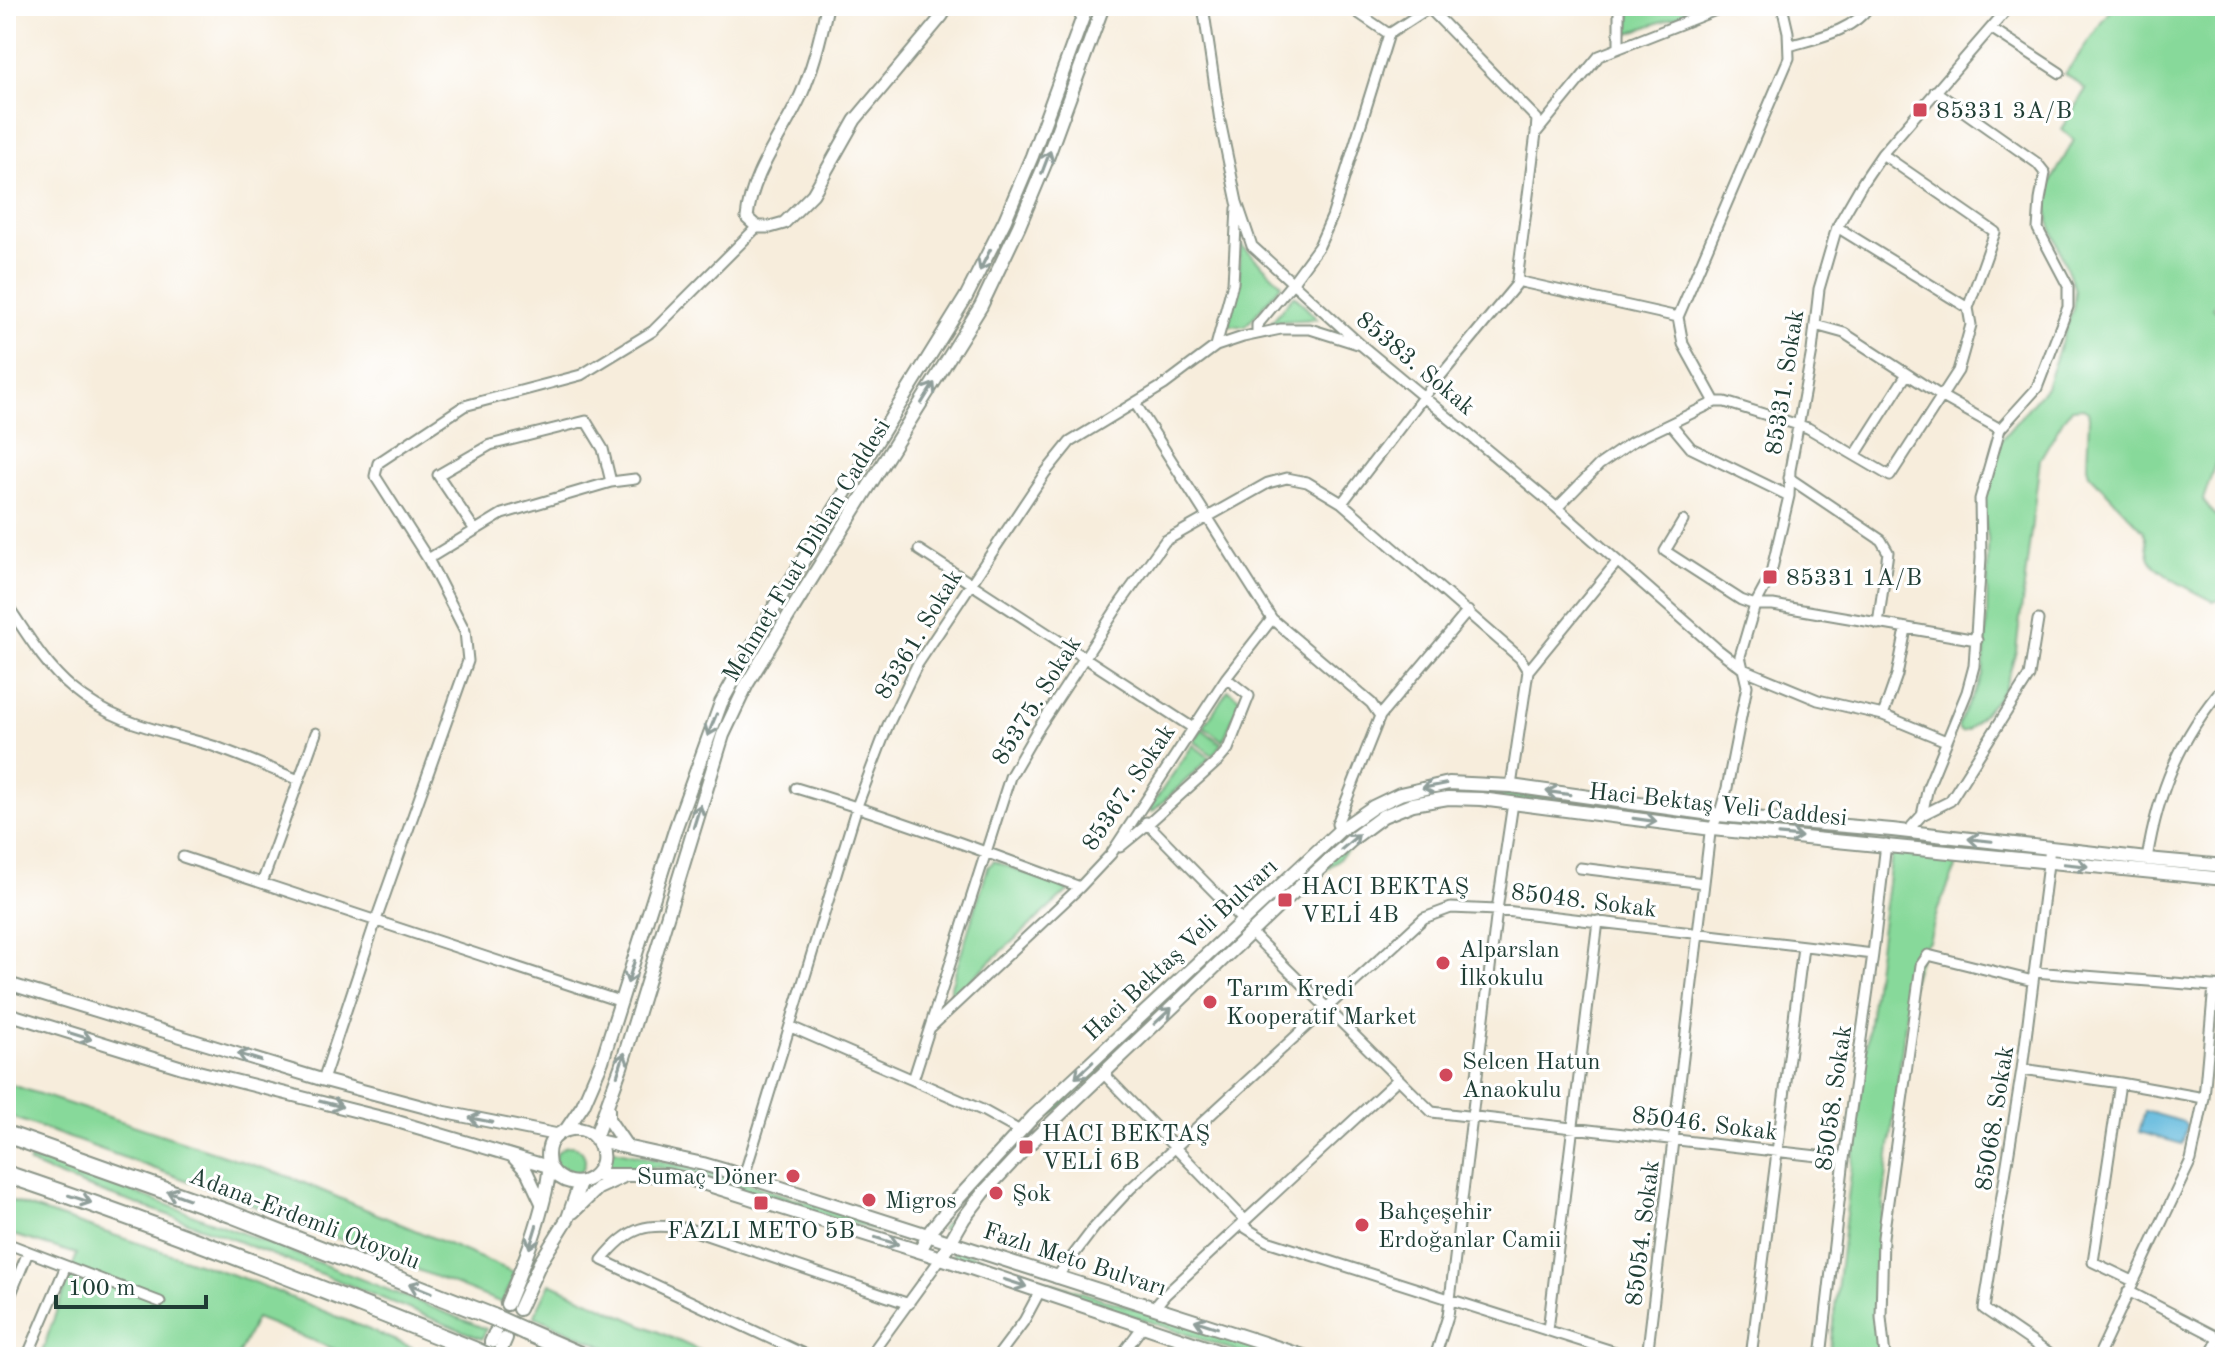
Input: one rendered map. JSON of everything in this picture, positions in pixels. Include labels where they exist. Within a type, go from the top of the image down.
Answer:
[{"type":"highway","name":"Adana-Erdemli Otoyolu","points":[[6,1134],[231,1214],[493,1341]]},
{"type":"highway","name":"Adana-Erdemli Otoyolu","points":[[6,1174],[144,1221],[375,1310],[493,1341],[524,1331],[584,1357]]},
{"type":"main road","name":"Mehmet Fuat Diblan Caddesi","points":[[562,1132],[583,1105],[602,1061],[676,827],[721,703],[776,604],[966,297],[1005,220],[1032,156],[1087,6]]},
{"type":"main road","name":"Mehmet Fuat Diblan Caddesi","points":[[596,1139],[723,735],[755,671],[981,306],[1045,164],[1103,6]]},
{"type":"main road","name":"Haci Bektaş Veli Bulvarı","points":[[928,1235],[1020,1131],[1340,830],[1373,807],[1400,794],[1449,783],[1511,786]]},
{"type":"main road","name":"Haci Bektaş Veli Caddesi","points":[[1511,786],[1718,815],[2225,866]]},
{"type":"main road","name":"Haci Bektaş Veli Caddesi","points":[[1251,933],[1355,837],[1383,816],[1413,804],[1448,798],[1513,803],[1712,829],[2225,879]]},
{"type":"main road","name":"Haci Bektaş Veli Bulvarı","points":[[941,1258],[964,1218],[1026,1147],[1251,933]]},
{"type":"main road","points":[[608,1103],[608,1119],[627,1147]]},
{"type":"main road","points":[[583,1130],[596,1139],[602,1158],[595,1175],[580,1183],[571,1183],[562,1180],[550,1167],[547,1159],[551,1141],[562,1132],[583,1130]]},
{"type":"main road","name":"Fazlı Meto Bulvarı","points":[[596,1139],[744,1176],[1307,1357]]},
{"type":"main road","points":[[550,1167],[513,1306],[568,1218],[580,1183]]},
{"type":"main road","name":"Fazlı Meto Bulvarı","points":[[595,1175],[666,1175],[693,1180],[920,1251],[1235,1357]]},
{"type":"main road","points":[[568,1218],[598,1188],[625,1175]]},
{"type":"main road","points":[[920,1251],[928,1235]]},
{"type":"street","points":[[827,6],[817,54],[802,94],[749,196],[747,218],[757,227],[784,223],[813,194],[855,120],[948,6]]},
{"type":"street","name":"85383. Sokak","points":[[1203,6],[1220,121],[1237,202],[1252,246],[1361,345],[1557,508],[1743,669],[1818,700],[1883,715],[1946,741]]},
{"type":"street","points":[[1348,6],[1389,34]]},
{"type":"street","points":[[1619,6],[1619,48]]},
{"type":"street","points":[[1536,133],[1599,56],[1726,6]]},
{"type":"street","points":[[1715,402],[1683,344],[1678,317],[1789,58],[1782,6]]},
{"type":"street","points":[[1789,46],[1849,26],[1864,15],[1869,6]]},
{"type":"street","name":"85331. Sokak","points":[[1712,829],[1727,788],[1747,686],[1740,656],[1755,605],[1770,577],[1789,496],[1789,478],[1819,289],[1837,227],[1882,154],[2010,6]]},
{"type":"street","points":[[1257,334],[1257,325],[1319,246],[1332,217],[1389,34],[1431,7],[1537,119],[1517,281],[1342,503],[1468,611],[1520,658],[1528,671]]},
{"type":"street","points":[[1991,28],[2060,73]]},
{"type":"street","points":[[1922,815],[1928,787],[1967,692],[1974,666],[1981,558],[1980,499],[2000,429],[2037,388],[2068,307],[2068,286],[2038,229],[2045,173],[2037,163],[1935,91]]},
{"type":"street","points":[[1557,508],[1599,465],[1632,442],[1715,402],[1725,402],[1800,424],[1890,476],[1958,371],[1971,325],[1968,308],[1995,232],[1882,154]]},
{"type":"street","points":[[1216,346],[1233,283],[1237,202]]},
{"type":"street","points":[[323,1080],[468,661],[465,631],[428,559],[375,476],[378,463],[464,406],[581,375],[653,331],[757,227]]},
{"type":"street","points":[[1837,227],[1968,308]]},
{"type":"street","points":[[1517,281],[1678,317]]},
{"type":"street","points":[[1815,325],[1844,333],[1941,396],[2000,429]]},
{"type":"street","name":"85361. Sokak","points":[[744,1176],[857,806],[888,725],[917,665],[1045,473],[1070,442],[1164,385],[1216,346],[1281,329],[1310,329],[1361,345]]},
{"type":"street","points":[[1856,454],[1907,374]]},
{"type":"street","points":[[1135,403],[1272,619],[1371,703],[1380,716]]},
{"type":"street","points":[[475,530],[438,475],[490,445],[586,421],[603,449],[611,482]]},
{"type":"street","points":[[1671,424],[1691,448],[1789,496]]},
{"type":"street","name":"85375. Sokak","points":[[913,1080],[1010,777],[1121,602],[1165,541],[1268,483],[1287,478],[1307,482],[1342,503]]},
{"type":"street","points":[[1789,478],[1881,540],[1888,552],[1878,624]]},
{"type":"street","points":[[428,559],[502,514],[611,482],[635,479]]},
{"type":"street","points":[[1683,521],[1665,551],[1725,591],[1755,605],[1773,605],[1977,640]]},
{"type":"street","points":[[919,550],[1193,728]]},
{"type":"street","points":[[1511,786],[1528,671],[1617,562]]},
{"type":"street","points":[[6,603],[52,668],[74,690],[101,709],[131,723],[214,747],[299,780]]},
{"type":"street","points":[[1340,830],[1337,824],[1380,716],[1468,611]]},
{"type":"street","name":"85367. Sokak","points":[[929,1028],[1080,887],[1111,854],[1226,678],[1272,619]]},
{"type":"street","points":[[1910,832],[1922,815],[1950,801],[2029,676],[2038,620]]},
{"type":"street","points":[[1883,715],[1897,675],[1906,629]]},
{"type":"street","points":[[2147,859],[2163,787],[2182,744],[2202,712],[2225,686],[2225,670]]},
{"type":"street","points":[[1111,854],[1228,749],[1249,696],[1226,678]]},
{"type":"street","points":[[262,883],[316,733]]},
{"type":"street","points":[[796,788],[857,806],[1080,887]]},
{"type":"street","points":[[1435,1357],[1448,1316],[1497,910],[1513,803]]},
{"type":"street","points":[[1138,815],[1242,920]]},
{"type":"street","name":"85054. Sokak","points":[[1647,1357],[1712,829]]},
{"type":"street","name":"85058. Sokak","points":[[1821,1357],[1886,844]]},
{"type":"street","name":"85068. Sokak","points":[[2050,848],[2022,1069],[1984,1309],[2054,1357]]},
{"type":"street","points":[[183,857],[622,1002]]},
{"type":"street","points":[[1580,868],[1704,883]]},
{"type":"street","name":"85048. Sokak","points":[[1056,1278],[1094,1228],[1130,1189],[1424,918],[1451,908],[1497,910],[1873,954]]},
{"type":"street","points":[[1548,1330],[1598,921]]},
{"type":"street","name":"85046. Sokak","points":[[1251,933],[1432,1112],[1844,1159]]},
{"type":"street","points":[[1751,1357],[1803,947]]},
{"type":"street","points":[[1885,1357],[1881,1317],[1883,1237],[1921,965],[1928,955],[2034,976],[2220,986],[2204,1098],[2191,1160],[2098,1357]]},
{"type":"street","points":[[6,983],[323,1080],[443,1112],[562,1132]]},
{"type":"street","points":[[6,1013],[184,1068],[392,1120],[550,1167]]},
{"type":"street","points":[[791,1027],[982,1110],[1020,1131]]},
{"type":"street","points":[[2022,1069],[2204,1098]]},
{"type":"street","points":[[1103,1073],[1242,1217],[1246,1228],[1267,1241],[1631,1357]]},
{"type":"street","points":[[1155,1307],[1398,1079]]},
{"type":"street","points":[[2120,1083],[2093,1262],[2133,1281]]},
{"type":"street","points":[[512,1155],[527,1172],[542,1204]]},
{"type":"street","points":[[810,1357],[602,1260],[625,1236],[644,1227],[664,1225],[689,1229],[909,1304]]},
{"type":"street","points":[[6,1243],[160,1302]]},
{"type":"street","points":[[6,1306],[28,1252]]},
{"type":"street","points":[[869,1357],[941,1258]]},
{"type":"street","points":[[27,1357],[66,1266]]},
{"type":"street","points":[[997,1357],[1024,1321],[1040,1291]]},
{"type":"street","points":[[2128,1291],[2219,1338]]},
{"type":"street","points":[[1120,1357],[1143,1326]]},
{"type":"street","points":[[2209,1357],[2225,1327]]},
{"type":"green space","points":[[1630,6],[1706,6],[1629,33]]},
{"type":"green space","points":[[2113,6],[2225,6],[2225,288],[2213,307],[2225,319],[2225,434],[2203,500],[2225,528],[2225,590],[2218,601],[2213,601],[2167,576],[2153,563],[2143,530],[2089,474],[2088,411],[2072,409],[2040,459],[2016,651],[2005,687],[1968,730],[1962,732],[1958,725],[1983,675],[1988,538],[1981,503],[1999,442],[2046,387],[2073,308],[2075,290],[2049,222],[2046,200],[2051,182],[2074,140],[2061,129],[2086,89],[2065,74]]},
{"type":"green space","points":[[1240,244],[1282,284],[1245,327],[1228,325],[1239,283]]},
{"type":"green space","points":[[1294,295],[1317,319],[1271,322]]},
{"type":"green space","points":[[1228,690],[1241,699],[1223,741],[1204,726]]},
{"type":"green space","points":[[1202,729],[1222,744],[1212,755],[1194,741]]},
{"type":"green space","points":[[1193,745],[1210,758],[1152,812],[1149,809]]},
{"type":"green space","points":[[1448,789],[1542,797],[1700,822],[1554,803],[1402,802],[1033,1132],[963,1207],[945,1231],[941,1229],[1030,1129],[1350,829],[1396,802]]},
{"type":"green space","points":[[1735,822],[1888,835],[2043,854],[1737,826]]},
{"type":"green space","points":[[1892,853],[1955,858],[1956,868],[1938,909],[1929,941],[1922,948],[1909,992],[1877,1253],[1879,1357],[1829,1357],[1869,1022]]},
{"type":"green space","points":[[994,861],[1069,890],[951,995],[951,986],[988,867]]},
{"type":"green space","points":[[6,1083],[290,1177],[516,1273],[502,1303],[219,1192],[6,1115]]},
{"type":"green space","points":[[570,1146],[576,1147],[584,1155],[584,1167],[576,1175],[570,1176],[564,1175],[556,1167],[555,1161],[556,1155],[564,1147]]},
{"type":"green space","points":[[610,1149],[718,1174],[920,1238],[918,1244],[690,1173],[656,1167],[608,1169]]},
{"type":"green space","points":[[30,1159],[139,1194],[486,1329],[482,1339],[220,1234],[66,1179],[28,1163]]},
{"type":"green space","points":[[6,1199],[251,1281],[435,1357],[354,1357],[256,1318],[237,1357],[40,1357],[77,1254],[6,1233]]},
{"type":"green space","points":[[955,1249],[1290,1357],[1256,1357],[1236,1351],[952,1255]]},
{"type":"green space","points":[[550,1283],[714,1357],[627,1357],[534,1316]]},
{"type":"water","points":[[2145,1111],[2184,1122],[2187,1126],[2182,1144],[2139,1132]]},
{"type":"place","name":"85331 3A/B","points":[[1920,110]]},
{"type":"place","name":"85331 1A/B","points":[[1770,577]]},
{"type":"place","name":"HACI BEKTAŞ VELİ 4B","points":[[1285,900]]},
{"type":"place","name":"Alparslan İlkokulu","points":[[1443,963]]},
{"type":"place","name":"Tarım Kredi Kooperatif Market","points":[[1210,1002]]},
{"type":"place","name":"Selcen Hatun Anaokulu","points":[[1446,1075]]},
{"type":"place","name":"HACI BEKTAŞ VELİ 6B","points":[[1026,1147]]},
{"type":"place","name":"Sumaç Döner","points":[[793,1176]]},
{"type":"place","name":"Şok","points":[[996,1193]]},
{"type":"place","name":"Migros","points":[[869,1200]]},
{"type":"place","name":"FAZLI METO 5B","points":[[761,1203]]},
{"type":"place","name":"Bahçeşehir Erdoğanlar Camii","points":[[1362,1225]]}]
